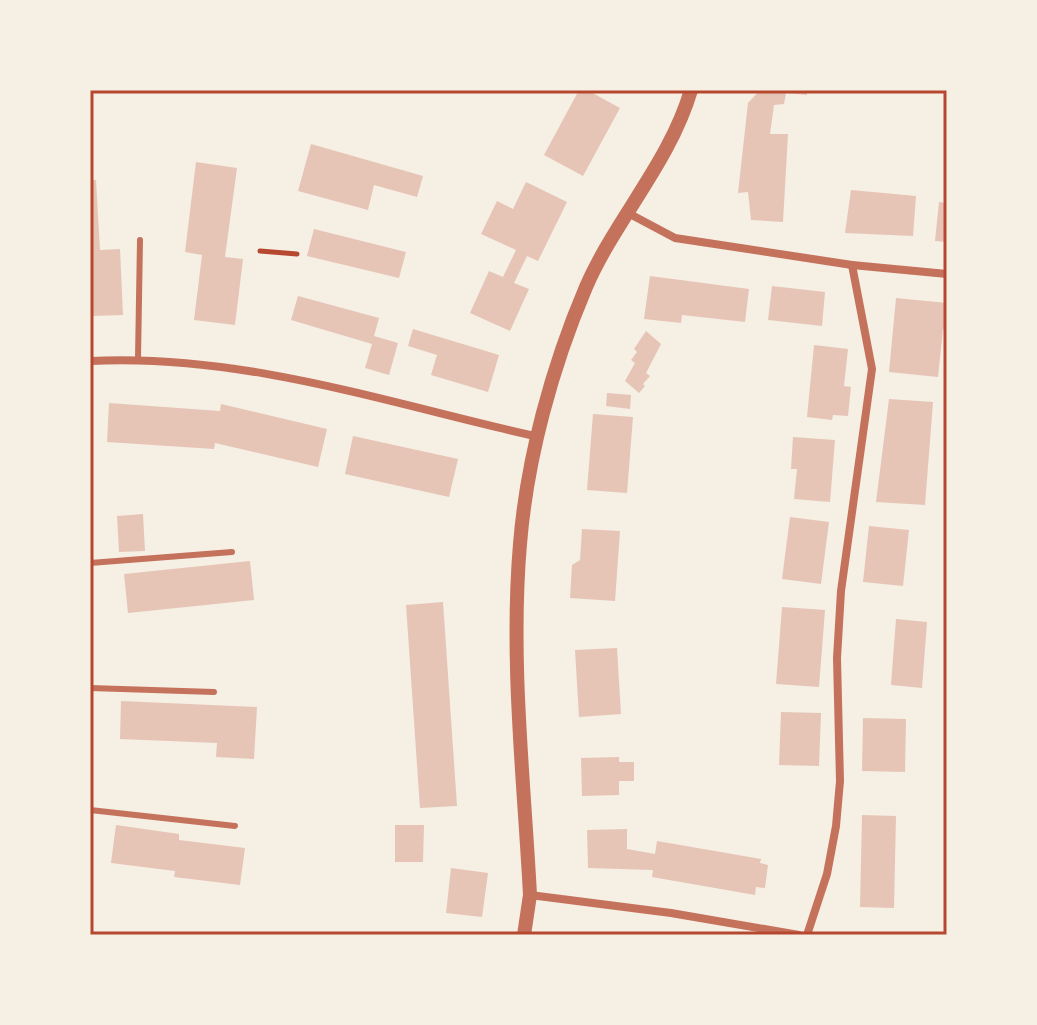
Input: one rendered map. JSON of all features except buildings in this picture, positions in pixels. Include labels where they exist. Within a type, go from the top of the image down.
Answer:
[{"type":"street","points":[[524,935],[530,895],[517,606],[520,545],[539,437],[559,362],[586,287],[691,90]]},
{"type":"street","points":[[628,213],[675,238],[852,265],[947,274]]},
{"type":"street","points":[[807,935],[827,874],[836,826],[840,781],[837,658],[841,591],[872,369],[852,265]]},
{"type":"street","points":[[90,361],[138,358],[265,372],[539,437]]},
{"type":"street","points":[[530,895],[799,935]]},
{"type":"lane","points":[[138,358],[140,240]]},
{"type":"lane","points":[[90,563],[232,552]]},
{"type":"lane","points":[[90,688],[214,692]]},
{"type":"lane","points":[[90,810],[235,826]]},
{"type":"path","points":[[260,251],[297,254]]}]
